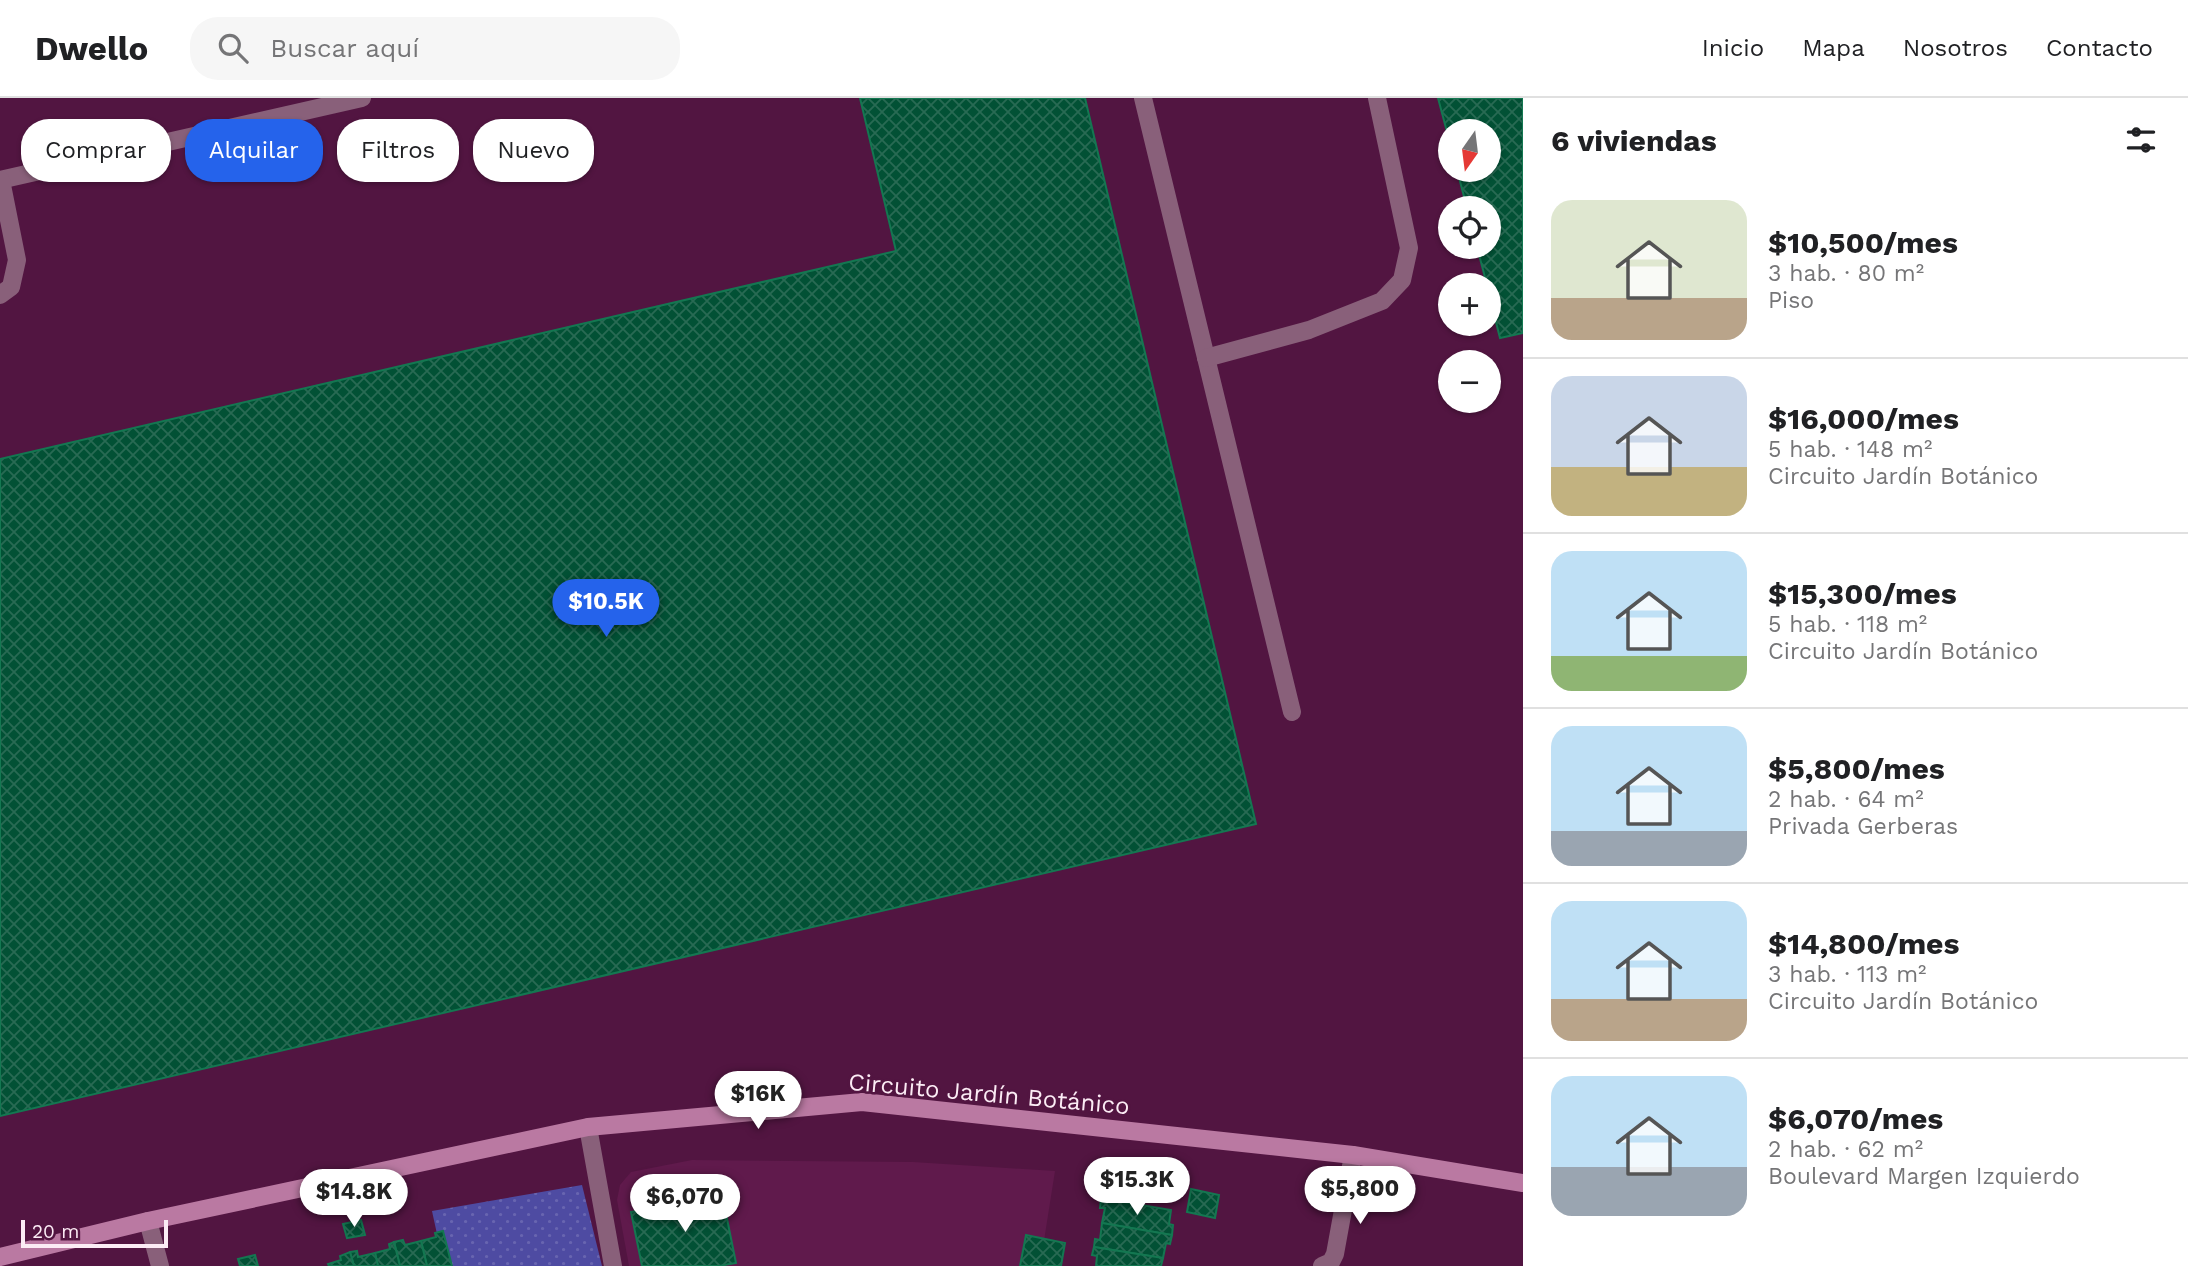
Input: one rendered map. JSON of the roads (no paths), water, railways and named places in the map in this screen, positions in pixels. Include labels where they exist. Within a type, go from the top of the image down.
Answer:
[{"type":"street","points":[[0,295],[11,287],[17,260],[0,180],[362,98]]},
{"type":"street","points":[[1143,98],[1292,712]]},
{"type":"street","points":[[1206,358],[1308,330],[1370,306],[1382,301],[1402,280],[1409,248],[1377,98]]},
{"type":"street","name":"Circuito Jardín Botánico","points":[[0,1257],[148,1221],[588,1127],[862,1102],[1353,1155],[1523,1183]]},
{"type":"street","points":[[588,1127],[613,1266]]},
{"type":"street","points":[[1322,1266],[1331,1262],[1335,1254],[1353,1155]]},
{"type":"street","points":[[148,1221],[160,1266]]}]
